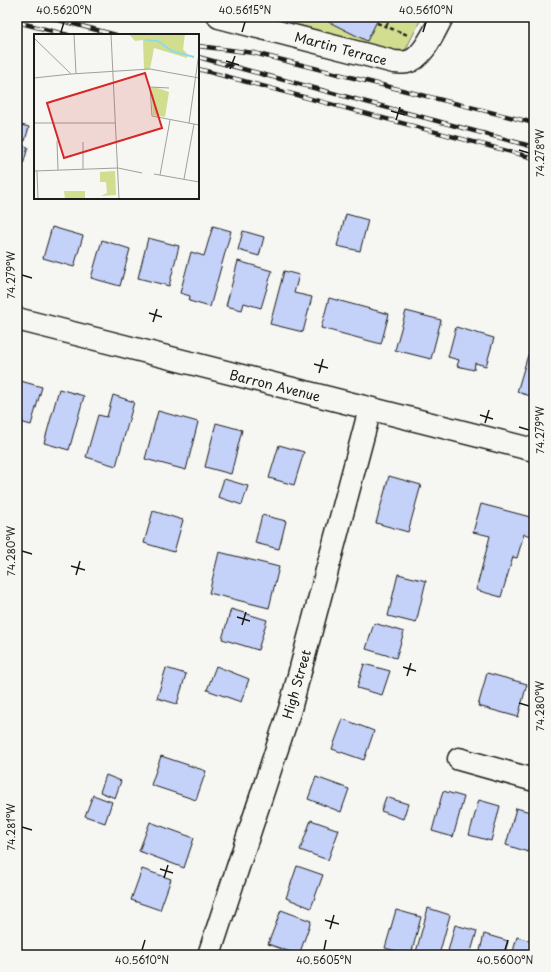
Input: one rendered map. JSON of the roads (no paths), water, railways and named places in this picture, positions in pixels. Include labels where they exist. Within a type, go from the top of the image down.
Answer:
[{"type":"street","name":"Martin Terrace","points":[[219,17],[394,62],[408,62],[418,55],[428,44],[442,17]]},
{"type":"street","name":"Barron Avenue","points":[[17,319],[534,450]]},
{"type":"street","name":"High Street","points":[[209,955],[290,709],[370,409]]},
{"type":"street","points":[[459,759],[534,780]]},
{"type":"railway","points":[[47,17],[112,34]]},
{"type":"railway","points":[[17,22],[64,34]]},
{"type":"railway","points":[[199,46],[254,53],[534,123]]},
{"type":"railway","points":[[199,57],[534,147]]},
{"type":"railway","points":[[199,69],[534,158]]}]
